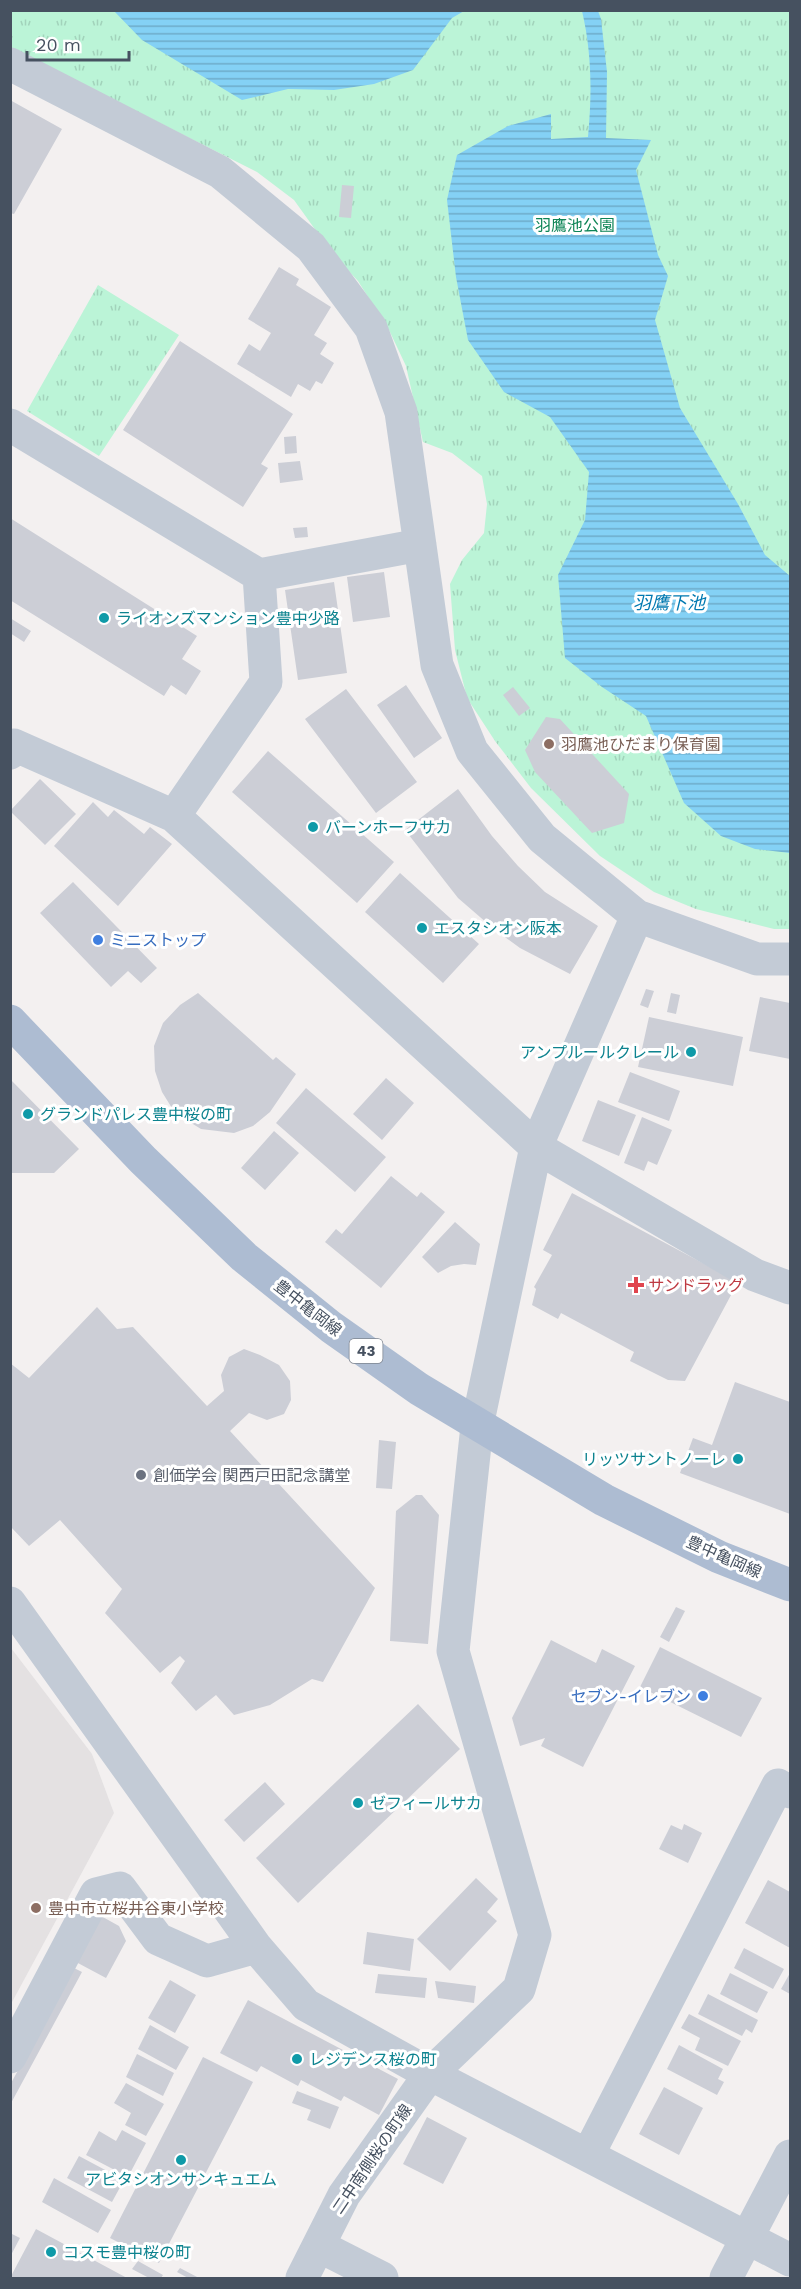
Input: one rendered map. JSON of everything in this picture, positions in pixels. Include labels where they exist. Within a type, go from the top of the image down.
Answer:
[{"type":"main road","name":"豊中亀岡線","points":[[10,1021],[143,1160],[244,1257],[332,1327],[419,1389],[477,1426],[604,1500],[719,1557],[790,1585]]},
{"type":"street","points":[[10,64],[220,172],[311,247],[371,328],[401,412],[437,665],[472,751],[542,838],[637,916],[757,959],[790,959]]},
{"type":"street","points":[[10,425],[259,575],[420,545]]},
{"type":"street","points":[[174,816],[266,682],[259,575]]},
{"type":"street","points":[[10,753],[14,746],[174,816],[536,1147],[755,1275],[790,1288]]},
{"type":"street","name":"二中南側桜の町線","points":[[302,2278],[344,2195],[430,2074],[519,1989],[535,1935],[453,1651],[477,1426],[536,1147],[637,916]]},
{"type":"street","points":[[10,1603],[256,1947],[306,2005],[430,2074],[790,2260]]},
{"type":"street","points":[[588,2155],[778,1785],[790,1792]]},
{"type":"street","points":[[10,2057],[96,1894],[120,1888],[158,1939],[207,1961],[256,1947]]},
{"type":"street","points":[[726,2278],[790,2156]]},
{"type":"street","points":[[319,2246],[382,2278]]},
{"type":"shaded area","name":"豊中市立桜井谷東小学校","points":[[11,1648],[92,1754],[114,1813],[11,2004]]},
{"type":"green space","name":"羽鷹池公園","points":[[11,10],[790,11],[790,929],[774,929],[696,909],[654,892],[600,856],[531,788],[495,741],[467,698],[455,650],[450,584],[462,560],[484,533],[487,504],[482,476],[452,453],[423,442],[406,366],[389,330],[358,281],[332,253],[294,200],[257,172],[11,48]]},
{"type":"green space","points":[[98,285],[179,335],[99,456],[27,411]]},
{"type":"water","points":[[114,11],[464,11],[452,18],[413,70],[374,84],[334,90],[288,89],[242,100],[142,40]]},
{"type":"water","name":"羽鷹下池","points":[[582,11],[598,11],[601,19],[607,72],[606,138],[651,140],[636,170],[658,255],[668,276],[655,320],[680,408],[738,504],[765,555],[790,576],[790,853],[755,849],[721,836],[684,803],[646,716],[602,687],[565,658],[558,575],[585,520],[589,472],[550,417],[504,392],[468,340],[456,277],[447,200],[457,155],[508,126],[551,114],[551,139],[588,137],[590,74],[588,42]]},
{"type":"building","points":[[10,100],[62,129],[14,214],[10,213]]},
{"type":"building","points":[[342,185],[354,186],[351,218],[339,217]]},
{"type":"building","points":[[279,267],[299,279],[296,285],[331,307],[314,335],[327,343],[320,354],[334,363],[322,384],[316,381],[310,391],[298,384],[291,397],[237,364],[249,344],[260,351],[271,333],[248,319]]},
{"type":"building","points":[[180,341],[293,414],[261,464],[268,468],[243,507],[123,430]]},
{"type":"building","points":[[296,436],[297,453],[285,454],[284,437]]},
{"type":"building","points":[[300,461],[303,480],[280,483],[278,463]]},
{"type":"building","name":"ライオンズマンション豊中少路","points":[[10,518],[197,636],[182,659],[201,671],[186,695],[171,685],[164,696],[10,600]]},
{"type":"building","points":[[307,527],[308,537],[295,538],[293,528]]},
{"type":"building","points":[[384,572],[390,617],[353,622],[347,577]]},
{"type":"building","points":[[334,582],[347,673],[298,680],[285,590]]},
{"type":"building","points":[[10,618],[31,631],[24,642],[10,633]]},
{"type":"building","points":[[406,685],[442,738],[414,758],[377,705]]},
{"type":"building","points":[[513,687],[530,708],[519,716],[503,695]]},
{"type":"building","points":[[346,689],[417,782],[376,813],[305,719]]},
{"type":"building","points":[[546,717],[560,719],[629,794],[624,823],[592,833],[535,772],[525,750]]},
{"type":"building","name":"バーンホーフサカ","points":[[268,751],[394,862],[357,903],[232,792]]},
{"type":"building","points":[[40,779],[76,814],[45,845],[10,811]]},
{"type":"building","points":[[458,789],[492,836],[518,866],[545,892],[598,926],[570,974],[520,948],[458,898],[405,830]]},
{"type":"building","points":[[93,802],[108,817],[114,810],[144,834],[150,827],[172,844],[118,906],[54,846]]},
{"type":"building","name":"エスタシオン阪本","points":[[400,873],[479,944],[443,983],[365,912]]},
{"type":"building","name":"ミニストップ","points":[[73,882],[157,968],[141,983],[128,971],[111,987],[40,913]]},
{"type":"building","points":[[646,989],[654,991],[648,1008],[640,1005]]},
{"type":"building","points":[[198,993],[273,1060],[276,1057],[296,1074],[270,1112],[253,1126],[234,1133],[201,1129],[175,1113],[162,1092],[155,1071],[154,1046],[163,1023],[180,1005]]},
{"type":"building","points":[[671,993],[680,995],[676,1014],[667,1012]]},
{"type":"building","points":[[760,997],[790,1003],[790,1059],[749,1051]]},
{"type":"building","name":"アンプルールクレール","points":[[649,1017],[743,1037],[733,1086],[638,1067]]},
{"type":"building","points":[[630,1072],[680,1091],[669,1121],[618,1102]]},
{"type":"building","points":[[386,1078],[414,1103],[382,1140],[353,1114]]},
{"type":"building","name":"グランドパレス豊中桜の町","points":[[10,1079],[79,1149],[54,1173],[10,1173]]},
{"type":"building","points":[[306,1088],[386,1157],[355,1192],[276,1123]]},
{"type":"building","points":[[598,1100],[636,1115],[619,1156],[582,1141]]},
{"type":"building","points":[[642,1117],[672,1130],[657,1165],[648,1161],[644,1171],[624,1163]]},
{"type":"building","points":[[274,1131],[299,1153],[265,1190],[241,1168]]},
{"type":"building","points":[[391,1176],[417,1197],[421,1192],[445,1212],[381,1288],[325,1242],[336,1229],[342,1234]]},
{"type":"building","name":"サンドラッグ","points":[[572,1193],[738,1282],[685,1381],[668,1380],[630,1361],[634,1352],[561,1313],[558,1319],[532,1305],[536,1289],[534,1287],[552,1255],[543,1250]]},
{"type":"building","points":[[455,1222],[480,1244],[476,1265],[451,1266],[438,1273],[422,1257]]},
{"type":"building","name":"創価学会 関西戸田記念講堂","points":[[97,1307],[117,1329],[133,1327],[207,1406],[224,1391],[221,1375],[229,1357],[244,1349],[279,1365],[290,1381],[291,1400],[284,1414],[267,1420],[249,1413],[230,1431],[375,1588],[323,1682],[312,1679],[270,1705],[234,1715],[216,1695],[196,1711],[171,1683],[185,1661],[180,1656],[160,1673],[105,1613],[122,1589],[60,1520],[29,1546],[10,1526],[10,1363],[29,1378]]},
{"type":"building","name":"リッツサントノーレ","points":[[735,1382],[790,1402],[790,1514],[680,1473],[693,1438],[712,1445]]},
{"type":"building","points":[[379,1440],[396,1442],[392,1489],[376,1488]]},
{"type":"building","points":[[416,1495],[422,1495],[439,1515],[428,1644],[390,1641],[396,1511]]},
{"type":"building","points":[[676,1607],[685,1611],[669,1642],[660,1637]]},
{"type":"building","points":[[551,1640],[596,1663],[602,1649],[635,1666],[583,1767],[541,1746],[545,1738],[520,1746],[512,1718]]},
{"type":"building","points":[[660,1647],[762,1698],[741,1737],[640,1687]]},
{"type":"building","name":"ゼフィールサカ","points":[[418,1704],[460,1749],[298,1903],[256,1858]]},
{"type":"building","points":[[265,1782],[285,1804],[244,1842],[224,1820]]},
{"type":"building","points":[[684,1824],[702,1833],[688,1863],[659,1849],[671,1825],[682,1830]]},
{"type":"building","points":[[476,1878],[498,1899],[487,1912],[497,1921],[450,1971],[417,1939]]},
{"type":"building","points":[[768,1880],[790,1892],[790,1948],[745,1923]]},
{"type":"building","points":[[101,1916],[119,1926],[126,1941],[106,1978],[76,1962]]},
{"type":"building","points":[[367,1932],[414,1939],[410,1971],[363,1964]]},
{"type":"building","points":[[744,1948],[784,1969],[773,1989],[734,1968]]},
{"type":"building","points":[[74,1968],[82,1972],[10,2105],[10,2085]]},
{"type":"building","points":[[730,1973],[768,1992],[757,2013],[720,1994]]},
{"type":"building","points":[[790,1973],[790,1994],[781,1989]]},
{"type":"building","points":[[378,1974],[427,1978],[425,1998],[375,1993]]},
{"type":"building","points":[[170,1980],[196,1995],[175,2033],[148,2018]]},
{"type":"building","points":[[435,1981],[476,1986],[474,2003],[438,1998]]},
{"type":"building","points":[[708,1994],[758,2020],[752,2033],[746,2029],[742,2036],[698,2014]]},
{"type":"building","name":"レジデンス桜の町","points":[[248,2000],[398,2079],[379,2115],[344,2096],[341,2101],[301,2080],[298,2086],[261,2066],[257,2072],[220,2053]]},
{"type":"building","points":[[689,2014],[741,2041],[728,2066],[695,2050],[700,2038],[681,2028]]},
{"type":"building","points":[[150,2025],[189,2047],[176,2070],[138,2049]]},
{"type":"building","points":[[679,2045],[723,2069],[718,2079],[724,2082],[717,2095],[667,2069]]},
{"type":"building","points":[[137,2054],[174,2073],[163,2096],[126,2077]]},
{"type":"building","name":"アビタシオンサンキュエム","points":[[203,2057],[253,2082],[159,2263],[110,2238]]},
{"type":"building","points":[[126,2083],[164,2104],[146,2136],[125,2125],[131,2113],[114,2103]]},
{"type":"building","points":[[664,2087],[703,2108],[679,2155],[639,2134]]},
{"type":"building","points":[[297,2091],[339,2107],[330,2129],[307,2120],[311,2110],[292,2103]]},
{"type":"building","points":[[427,2117],[467,2138],[443,2184],[403,2164]]},
{"type":"building","points":[[122,2130],[146,2143],[128,2177],[86,2155],[99,2131],[116,2141]]},
{"type":"building","points":[[79,2156],[124,2180],[112,2202],[67,2178]]},
{"type":"building","points":[[54,2178],[111,2210],[98,2233],[42,2202]]},
{"type":"building","name":"コスモ豊中桜の町","points":[[36,2229],[127,2278],[10,2278]]},
{"type":"building","points":[[10,2233],[20,2238],[10,2257]]},
{"type":"building","points":[[138,2261],[163,2275],[161,2278],[149,2278],[132,2269]]},
{"type":"building","points":[[180,2268],[199,2278],[188,2278],[177,2272]]},
{"type":"place","name":"ライオンズマンション豊中少路","points":[[104,618]]},
{"type":"place","name":"羽鷹池ひだまり保育園","points":[[549,744]]},
{"type":"place","name":"バーンホーフサカ","points":[[313,827]]},
{"type":"place","name":"エスタシオン阪本","points":[[422,928]]},
{"type":"place","name":"ミニストップ","points":[[98,940]]},
{"type":"place","name":"アンプルールクレール","points":[[691,1052]]},
{"type":"place","name":"グランドパレス豊中桜の町","points":[[28,1114]]},
{"type":"place","name":"サンドラッグ","points":[[636,1285]]},
{"type":"place","name":"リッツサントノーレ","points":[[738,1459]]},
{"type":"place","name":"創価学会 関西戸田記念講堂","points":[[141,1475]]},
{"type":"place","name":"セブン-イレブン","points":[[703,1696]]},
{"type":"place","name":"ゼフィールサカ","points":[[358,1803]]},
{"type":"place","name":"豊中市立桜井谷東小学校","points":[[36,1908]]},
{"type":"place","name":"レジデンス桜の町","points":[[297,2059]]},
{"type":"place","name":"アビタシオンサンキュエム","points":[[181,2160]]},
{"type":"place","name":"コスモ豊中桜の町","points":[[51,2252]]}]
